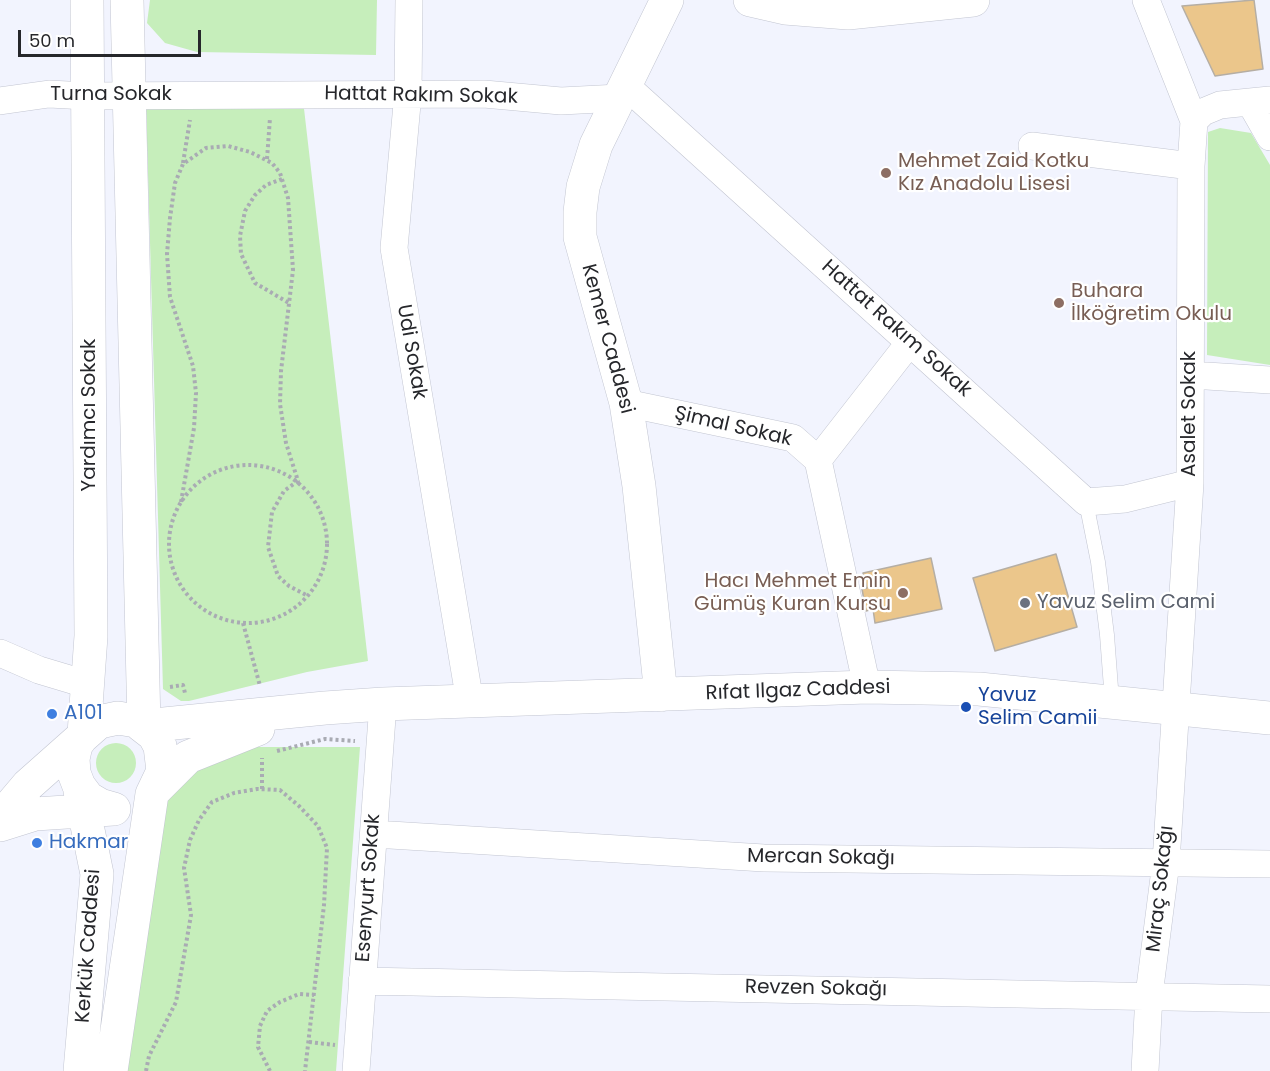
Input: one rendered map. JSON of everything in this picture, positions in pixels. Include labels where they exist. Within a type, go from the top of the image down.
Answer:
[{"type":"street","name":"Yardımcı Sokak","points":[[84,734],[92,636],[87,0]]},
{"type":"street","points":[[127,0],[144,726],[154,735],[163,759],[159,783],[152,794]]},
{"type":"street","name":"Udi Sokak","points":[[409,0],[408,93],[394,249],[470,702]]},
{"type":"street","name":"Kemer Caddesi","points":[[661,695],[639,486],[626,403],[580,237],[580,224],[582,198],[590,160],[667,0]]},
{"type":"street","points":[[750,0],[785,8],[848,13],[974,0]]},
{"type":"street","points":[[1146,0],[1194,121],[1203,112],[1220,105],[1260,101],[1270,137]]},
{"type":"street","name":"Hattat Rakım Sokak","points":[[223,94],[484,94],[561,101],[622,92],[910,342],[1086,502]]},
{"type":"street","name":"Turna Sokak","points":[[0,101],[49,94],[87,96],[223,94]]},
{"type":"street","name":"Asalet Sokak","points":[[1177,707],[1190,483],[1191,166],[1194,121]]},
{"type":"street","points":[[1032,146],[1191,166]]},
{"type":"street","points":[[867,687],[818,460],[910,342]]},
{"type":"street","points":[[1191,375],[1270,380]]},
{"type":"street","name":"Şimal Sokak","points":[[626,403],[793,438],[818,460]]},
{"type":"street","points":[[1086,502],[1117,501],[1190,483]]},
{"type":"street","points":[[0,653],[39,670],[89,685]]},
{"type":"street","name":"Rıfat Ilgaz Caddesi","points":[[0,818],[28,785],[84,734],[108,719],[127,718],[144,726],[383,704],[867,687],[979,689],[1270,718]]},
{"type":"street","name":"Esenyurt Sokak","points":[[356,1071],[383,704]]},
{"type":"street","name":"Miraç Sokağı","points":[[1145,1071],[1149,995],[1166,862],[1177,707]]},
{"type":"street","name":"Rıfat Ilgaz Caddesi","points":[[0,825],[35,814],[93,803],[135,805],[152,794],[175,766],[208,746],[325,708]]},
{"type":"street","points":[[84,734],[76,746],[73,759],[74,773],[93,803]]},
{"type":"street","name":"Kerkük Caddesi","points":[[111,1071],[152,794]]},
{"type":"street","name":"Kerkük Caddesi","points":[[80,1071],[97,874],[93,803]]},
{"type":"street","name":"Mercan Sokağı","points":[[374,834],[764,858],[1270,864]]},
{"type":"street","name":"Revzen Sokağı","points":[[362,981],[1270,999]]},
{"type":"lane","points":[[1086,502],[1103,604],[1112,701]]},
{"type":"path","points":[[267,159],[273,93]]},
{"type":"path","points":[[181,502],[193,439],[196,393],[193,366],[170,297],[167,254],[175,183],[183,164],[193,94]]},
{"type":"path","points":[[183,164],[206,148],[221,146],[236,148],[267,159],[276,167],[282,179],[293,240],[293,270],[280,404],[286,443],[298,482],[320,510],[327,536],[322,573],[308,596],[292,610],[274,619],[243,623],[208,613],[188,596],[177,580],[171,563],[169,536],[172,518],[181,502],[201,479],[230,466],[250,464],[270,467],[298,482]]},
{"type":"path","points":[[282,179],[266,185],[255,195],[245,212],[240,236],[241,254],[255,283],[289,303]]},
{"type":"path","points":[[298,482],[284,491],[272,512],[268,548],[278,576],[289,586],[308,596]]},
{"type":"path","points":[[243,623],[267,715]]},
{"type":"path","points":[[273,752],[325,739],[365,742],[380,739]]},
{"type":"path","points":[[253,757],[262,754],[262,789]]},
{"type":"path","points":[[146,1071],[149,1056],[176,1002],[191,915],[184,868],[190,840],[199,820],[212,802],[234,793],[262,789],[280,790],[299,806],[318,826],[327,848],[305,1071]]},
{"type":"path","points":[[270,1071],[258,1047],[260,1026],[267,1011],[280,1002],[299,994],[314,995]]},
{"type":"green space","points":[[150,0],[377,0],[376,55],[197,52],[165,43],[147,23]]},
{"type":"green space","points":[[303,100],[368,661],[307,672],[181,701],[163,689],[146,105]]},
{"type":"green space","points":[[1220,128],[1251,133],[1270,165],[1270,365],[1207,355],[1208,132]]},
{"type":"green space","points":[[116,743],[130,749],[136,763],[130,777],[116,783],[102,777],[96,763],[102,749]]},
{"type":"green space","points":[[251,747],[360,747],[336,1071],[120,1071],[163,800],[194,765]]},
{"type":"building","points":[[1254,0],[1263,69],[1215,76],[1182,6]]},
{"type":"building","name":"Yavuz Selim Cami","points":[[1056,554],[1077,627],[995,651],[973,578]]},
{"type":"building","points":[[931,558],[942,609],[875,623],[873,609],[866,611],[862,589],[867,588],[863,573]]},
{"type":"place","name":"Mehmet Zaid Kotku Kız Anadolu Lisesi","points":[[886,173]]},
{"type":"place","name":"Buhara İlköğretim Okulu","points":[[1059,303]]},
{"type":"place","name":"Hacı Mehmet Emin Gümüş Kuran Kursu","points":[[903,593]]},
{"type":"place","name":"Yavuz Selim Cami","points":[[1025,603]]},
{"type":"place","name":"Yavuz Selim Camii","points":[[966,707]]},
{"type":"place","name":"A101","points":[[52,714]]},
{"type":"place","name":"Hakmar","points":[[37,843]]}]
